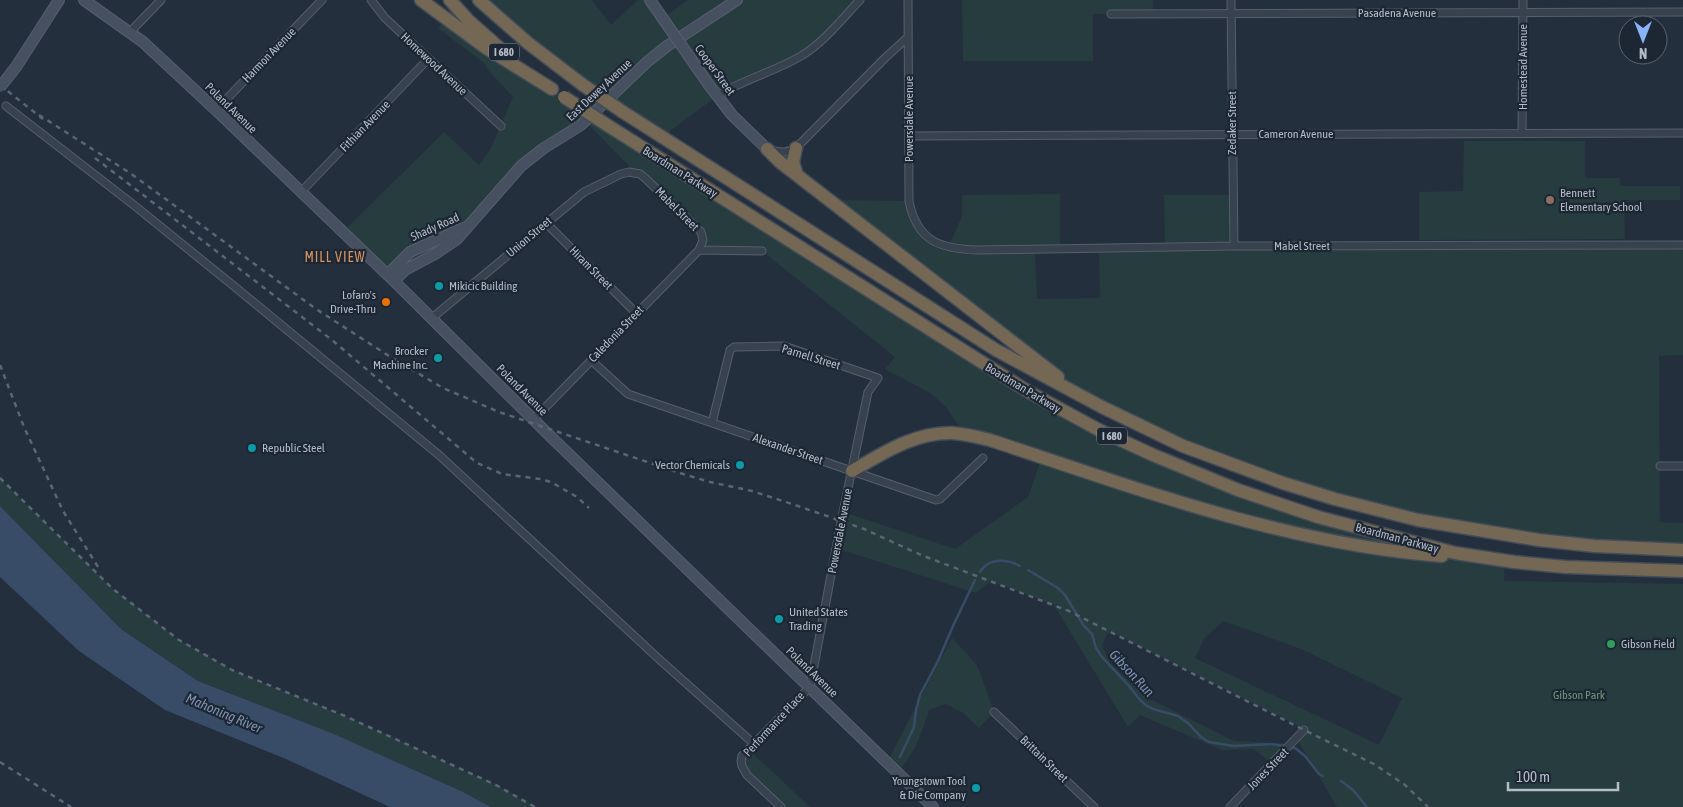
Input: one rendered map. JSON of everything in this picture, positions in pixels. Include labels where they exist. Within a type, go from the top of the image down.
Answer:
[{"type":"highway","points":[[421,0],[486,48],[552,89]]},
{"type":"highway","name":"Boardman Parkway","points":[[450,0],[496,46],[564,97],[1002,376],[1100,430],[1198,475],[1271,502],[1318,517],[1455,553],[1514,562],[1613,570],[1683,571]]},
{"type":"highway","name":"Boardman Parkway","points":[[479,0],[528,43],[583,85],[996,350],[1102,407],[1177,443],[1283,483],[1384,512],[1464,529],[1595,546],[1666,550],[1683,549]]},
{"type":"highway","points":[[796,148],[793,162],[797,175]]},
{"type":"highway","points":[[767,149],[780,162],[1056,376],[1102,407]]},
{"type":"highway","points":[[852,471],[895,447],[916,438],[938,434],[965,435],[990,440],[1178,501],[1316,538],[1379,550],[1514,562]]},
{"type":"main road","points":[[0,87],[16,67],[59,0]]},
{"type":"main road","name":"Poland Avenue","points":[[84,0],[156,53],[216,110],[391,278],[933,807]]},
{"type":"main road","name":"Cooper Street","points":[[650,0],[717,96],[732,115],[767,149]]},
{"type":"main road","name":"East Dewey Avenue","points":[[391,278],[450,244],[469,226],[512,176],[532,157],[581,125],[647,62],[667,46],[736,0]]},
{"type":"main road","name":"Shady Road","points":[[391,278],[410,252],[469,226]]},
{"type":"street","points":[[130,32],[161,0]]},
{"type":"street","name":"Harmon Avenue","points":[[216,110],[322,0]]},
{"type":"street","name":"Homewood Avenue","points":[[372,0],[385,18],[501,126]]},
{"type":"street","points":[[717,96],[738,83],[766,73],[803,56],[820,42],[860,0]]},
{"type":"street","name":"Powersdale Avenue","points":[[908,0],[909,201],[913,216],[925,234]]},
{"type":"street","name":"Zedaker Street","points":[[1231,0],[1234,246]]},
{"type":"street","name":"Homestead Avenue","points":[[1522,134],[1523,0]]},
{"type":"street","name":"Pasadena Avenue","points":[[1111,14],[1683,12]]},
{"type":"street","points":[[767,149],[788,153],[796,148],[908,37]]},
{"type":"street","name":"Fithian Avenue","points":[[300,192],[428,59]]},
{"type":"street","points":[[6,106],[228,281],[440,455],[660,660],[753,743]]},
{"type":"street","name":"Cameron Avenue","points":[[909,136],[1683,133]]},
{"type":"street","name":"Mabel Street","points":[[635,172],[645,178],[701,232],[703,240],[699,250],[762,251]]},
{"type":"street","name":"Union Street","points":[[432,318],[588,190],[621,174],[635,172]]},
{"type":"street","name":"Hiram Street","points":[[546,223],[636,313]]},
{"type":"street","name":"Mabel Street","points":[[925,234],[948,248],[978,250],[1234,246],[1683,245]]},
{"type":"street","name":"Caledonia Street","points":[[534,418],[699,250]]},
{"type":"street","name":"Parnell Street","points":[[712,423],[730,350],[734,347],[784,346],[878,378]]},
{"type":"street","name":"Alexander Street","points":[[591,360],[628,394],[938,500],[983,458]]},
{"type":"street","name":"Powersdale Avenue","points":[[810,687],[868,392],[878,378]]},
{"type":"street","points":[[1660,466],[1683,466]]},
{"type":"street","name":"Performance Place","points":[[781,807],[744,771],[741,760],[753,743],[810,687]]},
{"type":"street","name":"Brittain Street","points":[[994,712],[1094,807]]},
{"type":"street","name":"Jones Street","points":[[1230,807],[1304,730]]},
{"type":"green space","points":[[479,0],[592,0],[611,25],[638,0],[650,0],[663,18],[688,0],[860,0],[812,49],[717,96],[662,137]]},
{"type":"green space","points":[[962,0],[1153,0],[1153,14],[1093,14],[1093,61],[963,61]]},
{"type":"green space","name":"Gibson Park","points":[[447,19],[591,115],[1029,392],[1238,490],[1505,561],[1504,581],[1683,584],[1683,807],[1337,807],[1297,739],[1305,729],[1109,631],[1102,645],[1110,663],[1146,697],[1234,741],[1292,744],[1272,764],[1254,749],[1222,750],[1140,715],[1128,727],[1054,605],[991,581],[976,593],[836,548],[843,512],[955,549],[1028,497],[1042,457],[965,435],[946,407],[930,393],[885,369],[895,357],[762,251],[699,250],[703,236],[635,172],[585,121],[544,148],[480,214],[394,281],[343,232],[444,132],[479,165],[490,150],[513,97],[484,63],[438,28]],"holes":[[[1223,621],[1301,649],[1402,698],[1379,745],[1195,658],[1204,639]]]},
{"type":"green space","points":[[1464,141],[1585,141],[1585,178],[1620,178],[1620,186],[1680,186],[1680,200],[1624,200],[1625,239],[1419,240],[1419,192],[1463,191]]},
{"type":"green space","points":[[1060,194],[1060,249],[1035,250],[1037,299],[1100,298],[1099,249],[1165,248],[1164,195],[1232,195],[1234,246],[1683,245],[1683,355],[1659,356],[1660,522],[1683,523],[1683,549],[1666,550],[1418,520],[1183,446],[1056,376],[829,200],[909,201],[918,226],[948,248],[962,216],[962,195]]},
{"type":"green space","points":[[0,479],[113,589],[179,640],[232,670],[345,716],[496,785],[535,807],[491,807],[461,791],[334,734],[198,681],[121,629],[0,506]]},
{"type":"green space","points":[[952,638],[977,665],[994,712],[979,728],[962,712],[945,704],[929,710],[909,758],[897,772],[887,762]]},
{"type":"green space","points":[[748,749],[810,807],[781,807],[747,775],[742,756]]},
{"type":"water","name":"Mahoning River","points":[[0,506],[121,629],[198,681],[334,734],[461,791],[491,807],[390,807],[286,759],[165,710],[79,651],[0,577]]},
{"type":"waterway","name":"Gibson Run","points":[[980,572],[988,564],[999,561],[1010,562],[1020,566]]},
{"type":"waterway","name":"Gibson Run","points":[[1028,570],[1058,588],[1065,595],[1084,626],[1092,634],[1096,648],[1102,657],[1147,706],[1178,716],[1209,742],[1234,746],[1272,744],[1295,748],[1323,776]]},
{"type":"waterway","name":"Gibson Run","points":[[900,757],[914,727],[920,695],[938,661],[975,580]]},
{"type":"waterway","name":"Gibson Run","points":[[1341,781],[1353,790],[1367,807]]},
{"type":"railway","points":[[0,85],[43,119]]},
{"type":"railway","points":[[39,115],[130,173],[316,309],[443,388],[499,412],[683,474],[752,491],[864,529],[921,555],[1069,611],[1374,764],[1405,785],[1428,807]]},
{"type":"railway","points":[[95,158],[332,340],[477,463],[502,474],[551,482],[577,497],[589,508]]},
{"type":"railway","points":[[0,365],[24,427],[63,511],[100,570]]},
{"type":"railway","points":[[0,478],[113,589],[179,640],[232,670],[345,716],[496,785],[535,807]]},
{"type":"railway","points":[[0,762],[71,807]]},
{"type":"place","name":"Bennett Elementary School","points":[[1550,200]]},
{"type":"place","name":"Mikicic Building","points":[[439,286]]},
{"type":"place","name":"Lofaro's Drive-Thru","points":[[386,302]]},
{"type":"place","name":"Brocker Machine Inc.","points":[[438,358]]},
{"type":"place","name":"Republic Steel","points":[[252,448]]},
{"type":"place","name":"Vector Chemicals","points":[[740,465]]},
{"type":"place","name":"United States Trading","points":[[779,619]]},
{"type":"place","name":"Gibson Field","points":[[1611,644]]},
{"type":"place","name":"Youngstown Tool & Die Company","points":[[976,788]]},
{"type":"district","name":"MILL VIEW","points":[[335,257]]}]
